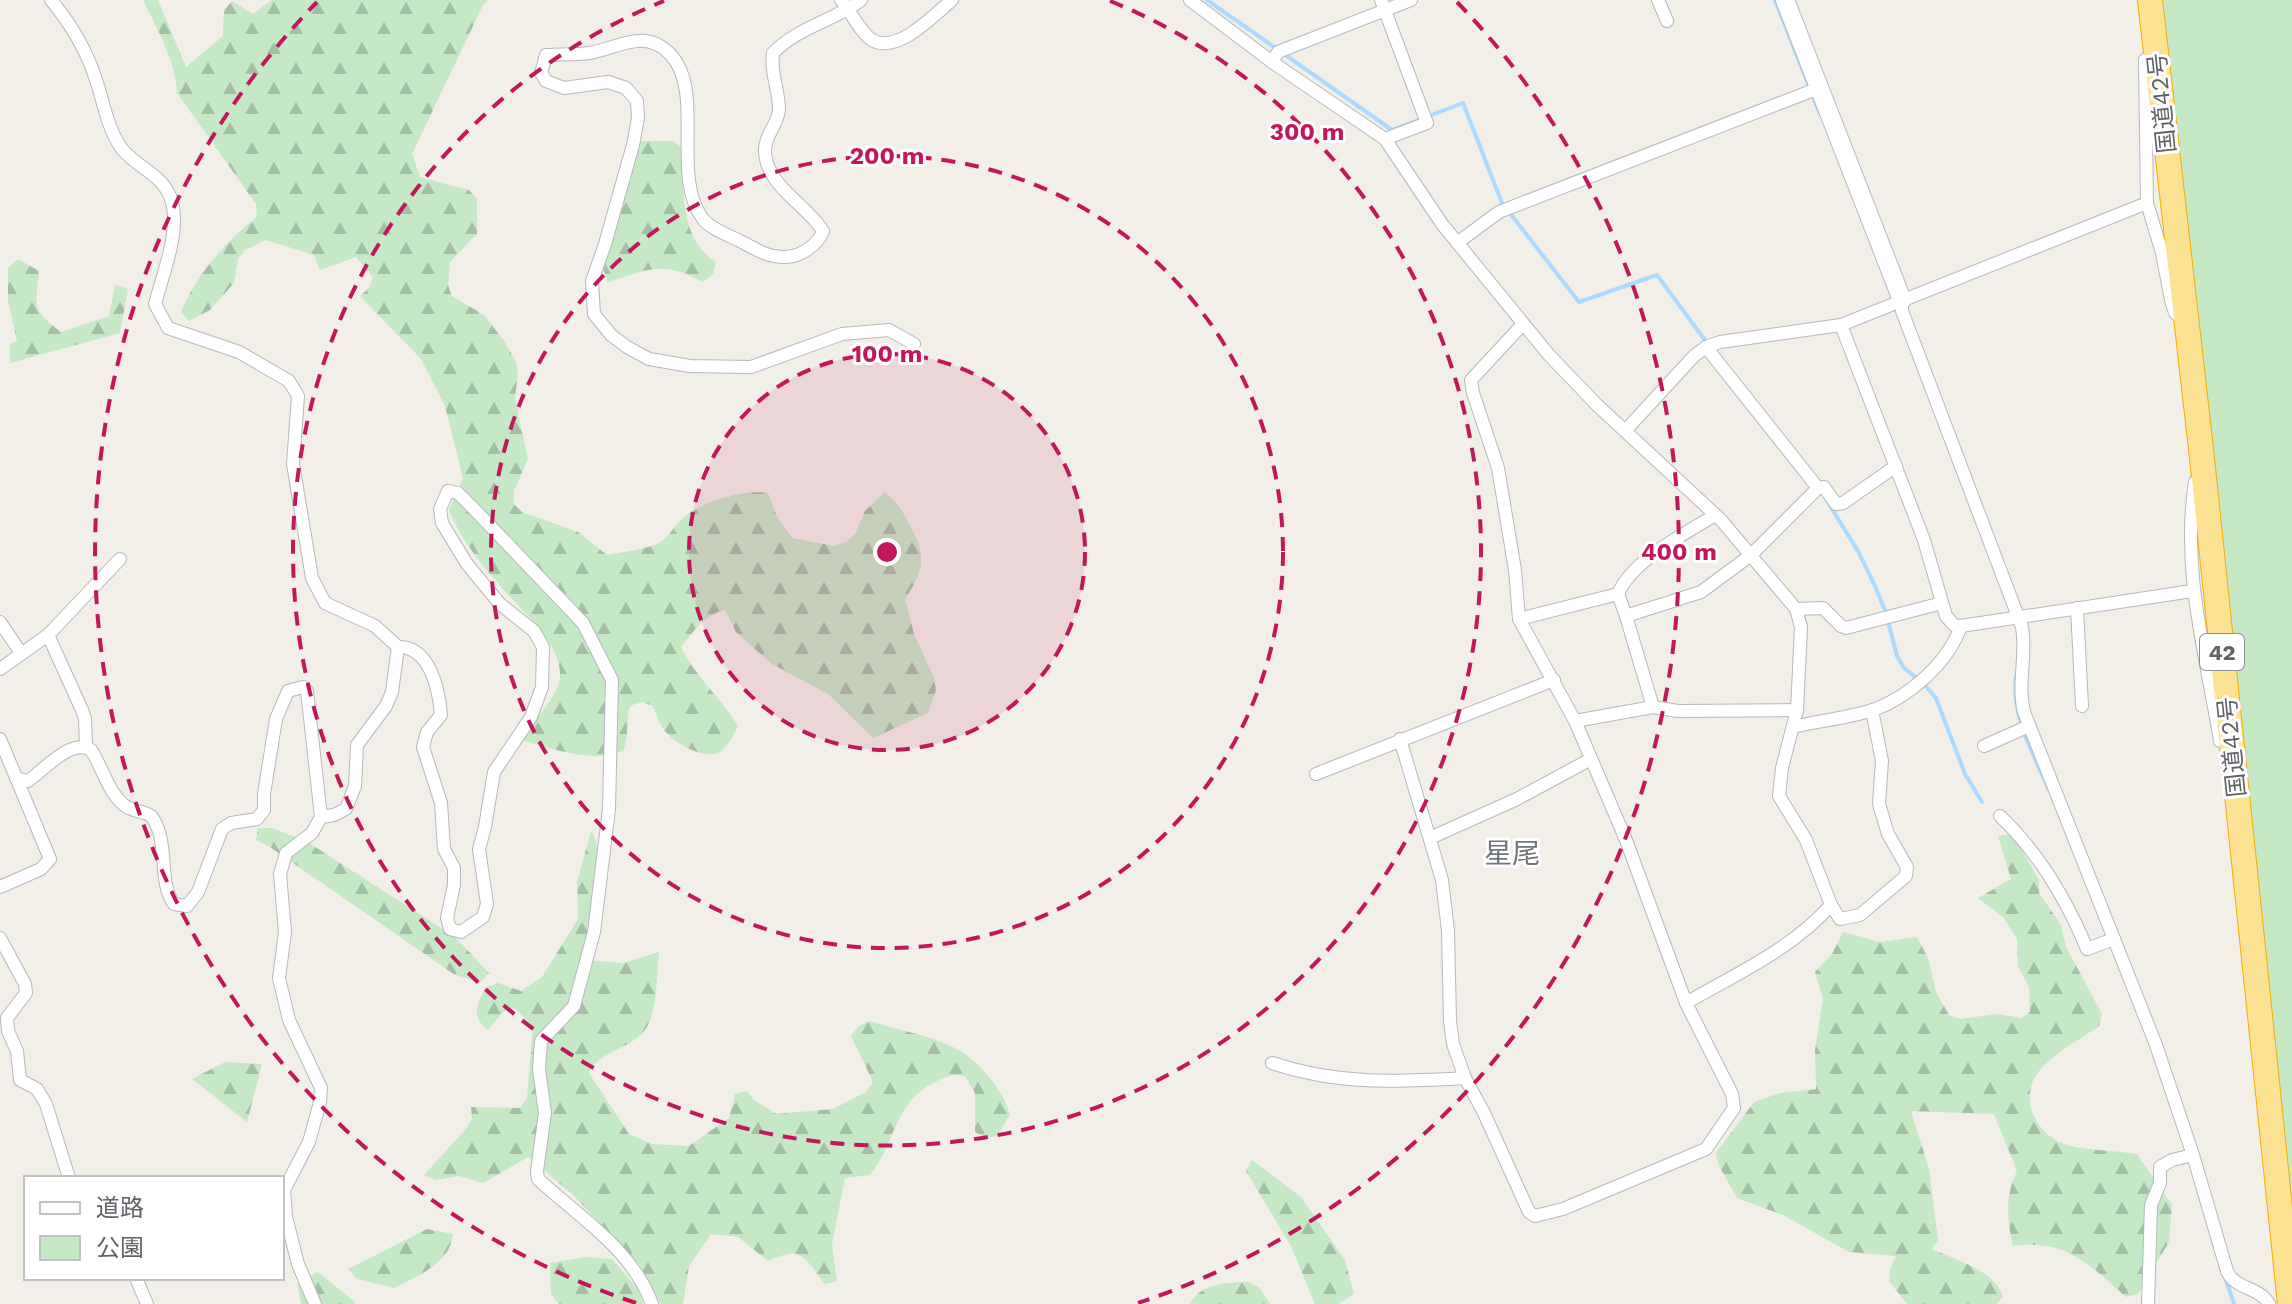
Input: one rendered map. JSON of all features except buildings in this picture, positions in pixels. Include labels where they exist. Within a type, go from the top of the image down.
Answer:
[{"type":"highway","name":"国道42号","points":[[2150,0],[2203,469],[2290,1304]]},
{"type":"street","points":[[51,0],[75,33],[96,79],[106,117],[123,150],[159,179],[173,204],[174,226],[155,304],[168,328],[239,352],[289,381],[298,396],[293,464],[312,578],[325,603],[375,626],[398,647],[408,646],[418,651],[425,660],[439,696],[441,715],[427,732],[423,747],[441,803],[444,849],[454,868],[447,918],[450,929],[461,932],[483,917],[487,904],[479,849],[494,772],[531,717],[542,687],[543,647],[534,631],[500,604],[475,574],[442,523],[440,509],[448,491],[458,493],[583,623],[612,680],[609,809],[599,901],[574,1006],[541,1041],[539,1069],[545,1113],[537,1171],[538,1179],[587,1219],[637,1272],[652,1304]]},
{"type":"street","points":[[861,0],[845,5],[773,53],[779,114],[764,147],[766,160],[780,185],[815,218],[823,231],[820,240],[789,258],[773,257],[704,221],[690,189],[685,83],[669,53],[648,41],[633,40],[591,53],[546,55],[541,73],[546,81],[564,88],[608,82],[626,88],[637,101],[638,118],[633,145],[592,281],[594,314],[611,335],[627,347],[649,359],[690,366],[751,367],[842,334],[889,330],[914,344]]},
{"type":"street","points":[[845,5],[870,38],[883,45],[898,42],[952,0]]},
{"type":"street","points":[[1190,0],[1211,7],[1272,62],[1385,139],[1457,243],[1523,324],[1574,382],[1715,515],[1796,609],[1801,627],[1797,710],[1782,768],[1779,796],[1806,840],[1831,905],[1840,919],[1855,918],[1867,911],[1906,876],[1907,867],[1888,834],[1879,804],[1882,761],[1872,710]]},
{"type":"street","points":[[1272,62],[1278,52],[1383,5],[1411,0]]},
{"type":"street","points":[[1658,0],[1667,21]]},
{"type":"street","points":[[1785,0],[1902,300],[1902,311],[2019,617],[2025,650],[2020,691],[2029,726],[2156,1045],[2229,1277],[2239,1285],[2259,1292],[2269,1304]]},
{"type":"street","points":[[1383,5],[1427,123],[1385,139]]},
{"type":"street","points":[[2157,54],[2145,60],[2147,203],[2175,313],[2186,318]]},
{"type":"street","points":[[1457,243],[1499,212],[1819,88]]},
{"type":"street","points":[[1625,431],[1706,347],[1720,342],[1841,325],[2147,203]]},
{"type":"street","points":[[1400,739],[1430,838],[1446,905],[1453,1044],[1465,1078],[1529,1212],[1535,1216],[1545,1215],[1706,1149],[1734,1108],[1732,1094],[1686,1003],[1626,840],[1575,721],[1519,619],[1515,570],[1498,468],[1471,380],[1523,324]]},
{"type":"street","points":[[1841,325],[1929,553],[1950,621],[1961,626],[2192,591]]},
{"type":"street","points":[[1706,347],[1818,488]]},
{"type":"street","points":[[1626,616],[1701,592],[1751,555],[1818,488],[1824,487],[1836,504],[1840,504],[1896,466]]},
{"type":"street","points":[[2203,469],[2195,485],[2192,591],[2221,741],[2226,756],[2234,763]]},
{"type":"street","points":[[1653,707],[1618,594],[1624,579],[1662,549],[1715,515]]},
{"type":"street","points":[[0,669],[48,635],[120,559]]},
{"type":"street","points":[[1519,619],[1618,594]]},
{"type":"street","points":[[1796,609],[1823,608],[1846,628],[1942,603]]},
{"type":"street","points":[[2077,608],[2082,706]]},
{"type":"street","points":[[0,622],[21,653]]},
{"type":"street","points":[[1793,727],[1872,710],[1902,694],[1937,665],[1958,636],[1961,626]]},
{"type":"street","points":[[48,635],[85,719],[86,746],[121,802],[130,810],[144,812],[153,819],[164,845],[168,896],[174,904],[187,906],[198,892],[222,829],[231,823],[257,819],[264,810],[276,719],[288,691],[303,687],[307,691],[321,817],[312,833],[286,853],[280,874],[285,932],[279,978],[289,1020],[321,1088],[309,1142],[284,1190],[286,1217],[298,1264],[315,1304]]},
{"type":"street","points":[[321,817],[346,809],[355,786],[357,745],[386,706],[392,692],[398,647]]},
{"type":"street","points":[[1316,774],[1554,680]]},
{"type":"street","points":[[1575,721],[1653,707],[1678,711],[1797,710]]},
{"type":"street","points":[[1984,746],[2029,726]]},
{"type":"street","points":[[0,739],[50,859],[41,869],[0,887]]},
{"type":"street","points":[[16,778],[28,781],[74,746],[86,746]]},
{"type":"street","points":[[1430,838],[1517,799],[1591,759]]},
{"type":"street","points":[[2000,816],[2050,879],[2087,949],[2114,939]]},
{"type":"street","points":[[1686,1003],[1791,942],[1831,905]]},
{"type":"street","points":[[0,938],[25,984],[26,993],[7,1018],[8,1031],[17,1051],[20,1080],[37,1089],[46,1104],[68,1176]]},
{"type":"street","points":[[1272,1063],[1349,1081],[1465,1078]]},
{"type":"street","points":[[2148,1304],[2151,1205],[2160,1183],[2160,1167],[2172,1160],[2193,1155]]},
{"type":"street","points":[[137,1280],[147,1304]]},
{"type":"green space","points":[[143,0],[158,0],[186,67],[223,36],[224,10],[232,1],[253,14],[272,0],[488,0],[412,154],[420,177],[469,190],[477,199],[477,234],[450,262],[448,285],[452,296],[484,315],[516,362],[515,398],[528,459],[514,491],[514,504],[522,512],[578,532],[607,555],[657,544],[684,517],[702,506],[736,495],[758,492],[768,493],[777,517],[792,538],[834,546],[846,542],[855,534],[865,511],[884,493],[901,509],[920,552],[920,569],[905,599],[914,634],[934,678],[936,690],[928,713],[873,738],[828,694],[772,664],[736,632],[725,610],[705,620],[681,647],[738,726],[720,752],[706,754],[682,745],[664,730],[653,706],[641,702],[630,706],[623,751],[611,755],[585,755],[521,740],[555,692],[560,677],[559,664],[546,638],[483,566],[453,520],[449,510],[463,478],[445,406],[421,359],[360,296],[369,288],[373,277],[356,257],[320,270],[314,255],[266,240],[245,250],[238,259],[234,283],[210,310],[189,321],[181,312],[213,260],[257,217],[256,204],[177,93],[169,57]]},
{"type":"green space","points":[[2154,0],[2292,0],[2292,1257]]},
{"type":"green space","points":[[640,141],[673,141],[682,148],[689,226],[704,252],[716,262],[713,274],[703,282],[677,271],[656,269],[608,282],[603,269]]},
{"type":"green space","points":[[18,259],[39,271],[37,306],[44,318],[61,332],[109,316],[115,285],[128,289],[120,333],[10,363],[10,344],[17,341],[8,301],[8,268]]},
{"type":"green space","points":[[258,828],[272,828],[306,841],[455,937],[489,973],[480,982],[455,975],[256,840]]},
{"type":"green space","points":[[591,831],[596,843],[598,875],[586,960],[623,963],[659,952],[655,1001],[647,1027],[634,1041],[601,1059],[589,1073],[629,1134],[652,1144],[689,1146],[729,1118],[735,1094],[747,1091],[754,1100],[776,1114],[833,1109],[866,1092],[873,1082],[851,1036],[859,1026],[870,1021],[945,1043],[964,1053],[981,1068],[1002,1096],[1010,1115],[997,1136],[986,1138],[975,1132],[975,1093],[965,1076],[943,1078],[911,1100],[870,1175],[845,1178],[832,1244],[837,1281],[825,1284],[802,1256],[789,1254],[768,1261],[738,1237],[711,1234],[689,1266],[683,1304],[661,1304],[639,1264],[573,1195],[528,1157],[483,1183],[459,1176],[436,1180],[424,1175],[465,1130],[472,1119],[471,1107],[520,1108],[527,1098],[533,1027],[514,1007],[503,1012],[488,1030],[477,1015],[478,1005],[486,987],[498,983],[521,991],[542,977],[578,919],[577,882]]},
{"type":"green space","points":[[2013,834],[2039,880],[2039,893],[2061,925],[2066,947],[2102,1014],[2099,1026],[2040,1070],[2030,1090],[2032,1112],[2044,1131],[2064,1144],[2137,1154],[2172,1205],[2169,1242],[2138,1294],[2126,1297],[2076,1256],[2048,1246],[2013,1246],[2008,1208],[2010,1189],[2017,1171],[1994,1114],[1911,1111],[1929,1169],[1938,1240],[1932,1249],[1983,1273],[2003,1296],[1997,1304],[1907,1304],[1889,1281],[1896,1256],[1849,1252],[1783,1215],[1737,1198],[1718,1164],[1716,1153],[1754,1102],[1780,1093],[1816,1089],[1815,1050],[1823,999],[1815,972],[1832,954],[1843,932],[1880,942],[1917,937],[1928,958],[1936,992],[1949,1015],[1960,1019],[1997,1014],[2021,1018],[2030,1012],[2029,987],[2018,966],[2017,939],[2004,918],[1978,898],[2011,879],[1998,836]]},
{"type":"green space","points":[[225,1062],[262,1064],[247,1122],[192,1079]]},
{"type":"green space","points":[[1252,1160],[1301,1197],[1345,1260],[1354,1294],[1338,1304],[1315,1304],[1291,1246],[1246,1171]]},
{"type":"green space","points":[[427,1229],[453,1234],[446,1253],[432,1267],[394,1288],[357,1279],[348,1269]]},
{"type":"green space","points":[[586,1257],[612,1259],[638,1289],[643,1304],[559,1304],[551,1294],[550,1263]]},
{"type":"green space","points":[[318,1272],[354,1304],[301,1304],[297,1283]]},
{"type":"green space","points":[[1249,1282],[1260,1288],[1270,1304],[1190,1304],[1201,1291],[1208,1288]]},
{"type":"waterway","points":[[1207,0],[1277,49]]},
{"type":"waterway","points":[[1775,0],[1820,114]]},
{"type":"waterway","points":[[1284,54],[1392,130],[1463,103],[1502,203],[1579,302],[1657,275],[1707,343]]},
{"type":"waterway","points":[[1826,499],[1874,584],[1885,610],[1897,656],[1904,668],[1936,698],[1965,774],[1982,802]]},
{"type":"waterway","points":[[2016,677],[2020,721],[2049,790]]},
{"type":"waterway","points":[[2226,1280],[2234,1304]]},
{"type":"district","name":"星尾","points":[[1512,853]]}]
